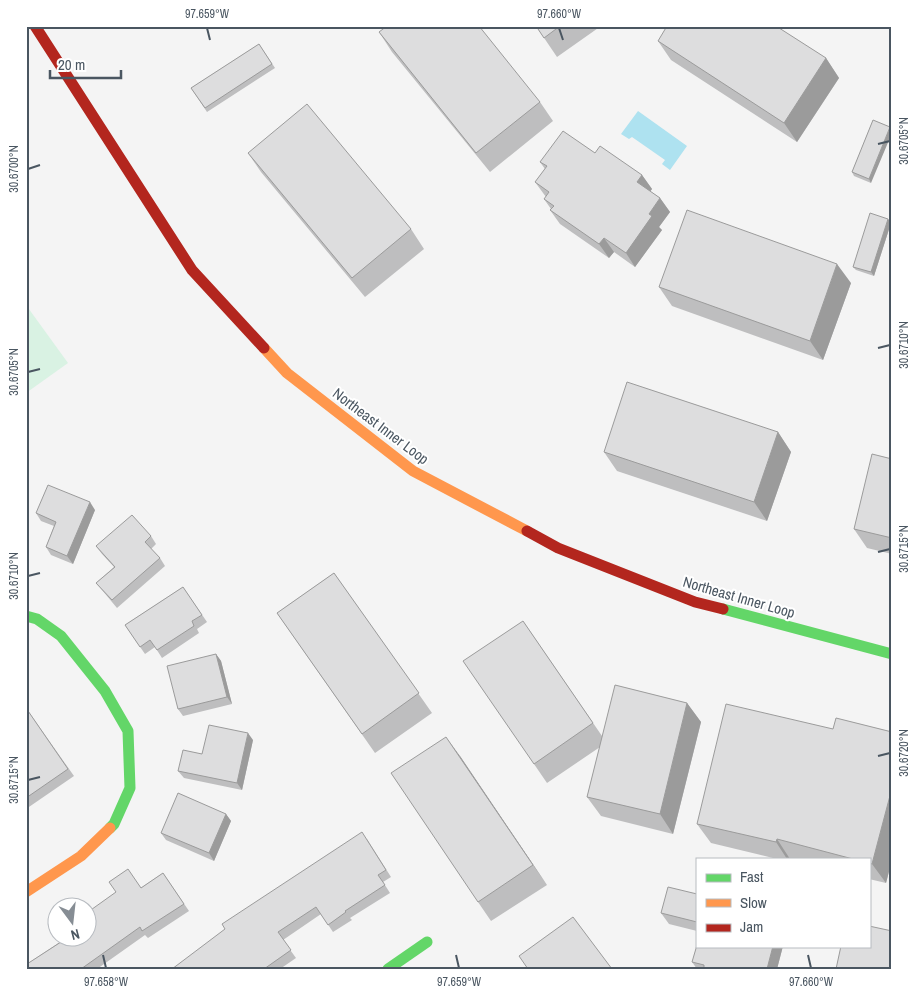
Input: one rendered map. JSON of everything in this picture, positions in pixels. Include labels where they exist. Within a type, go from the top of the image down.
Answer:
[{"type":"main road","name":"Northeast Inner Loop","points":[[35,26],[192,270],[287,373],[413,471],[558,548],[686,599],[892,654]]},
{"type":"main road","points":[[26,616],[37,619],[61,636],[105,691],[128,731],[130,788],[114,824],[81,856],[26,892]]},
{"type":"main road","points":[[388,969],[427,942]]},
{"type":"green space","points":[[26,305],[68,363],[26,393]]},
{"type":"water","points":[[638,111],[687,146],[670,170],[662,164],[665,160],[632,137],[629,139],[621,134]]},
{"type":"building","points":[[387,26],[479,26],[540,102],[476,153],[379,32]]},
{"type":"building","points":[[536,26],[560,26],[544,38]]},
{"type":"building","points":[[667,26],[776,26],[826,58],[784,123],[658,41]]},
{"type":"building","points":[[259,44],[272,64],[205,108],[191,88]]},
{"type":"building","points":[[307,104],[411,229],[352,278],[248,153]]},
{"type":"building","points":[[873,120],[890,127],[869,179],[852,172]]},
{"type":"building","points":[[563,131],[595,153],[600,146],[642,175],[637,182],[660,198],[649,214],[652,216],[626,253],[604,238],[599,244],[550,210],[554,206],[544,199],[549,192],[535,182],[547,166],[540,162]]},
{"type":"building","points":[[687,210],[837,264],[810,341],[659,287]]},
{"type":"building","points":[[870,213],[888,219],[871,272],[853,267]]},
{"type":"building","points":[[627,382],[778,432],[754,502],[604,452]]},
{"type":"building","points":[[872,454],[892,459],[892,538],[854,529]]},
{"type":"building","points":[[48,485],[90,502],[67,556],[46,547],[56,522],[36,513]]},
{"type":"building","points":[[132,515],[151,536],[145,542],[160,558],[112,600],[96,583],[115,567],[96,546]]},
{"type":"building","points":[[334,573],[419,693],[362,734],[277,613]]},
{"type":"building","points":[[183,587],[202,615],[192,621],[194,626],[157,650],[150,640],[140,647],[125,625]]},
{"type":"building","points":[[523,621],[593,723],[534,764],[463,661]]},
{"type":"building","points":[[216,654],[227,697],[178,709],[167,666]]},
{"type":"building","points":[[615,685],[687,703],[660,814],[587,797]]},
{"type":"building","points":[[726,704],[833,729],[836,718],[892,732],[892,788],[872,864],[870,863],[870,858],[849,858],[777,839],[776,842],[697,824]]},
{"type":"building","points":[[26,708],[68,769],[26,798]]},
{"type":"building","points":[[209,725],[248,733],[237,783],[178,771],[183,750],[202,754]]},
{"type":"building","points":[[446,737],[533,865],[478,902],[391,773]]},
{"type":"building","points":[[178,793],[226,814],[209,853],[161,833]]},
{"type":"building","points":[[362,832],[386,870],[378,875],[385,885],[345,911],[328,925],[316,907],[278,932],[291,950],[264,969],[172,969],[225,929],[222,924]]},
{"type":"building","points":[[128,869],[141,888],[163,873],[184,904],[142,931],[140,927],[81,969],[26,969],[26,963],[52,948],[98,948],[98,905],[116,892],[109,882]]},
{"type":"building","points":[[668,887],[696,894],[696,922],[661,913]]},
{"type":"building","points":[[573,917],[612,969],[528,969],[519,956]]},
{"type":"building","points":[[870,926],[892,931],[892,969],[836,969],[841,948],[870,948]]},
{"type":"building","points":[[696,948],[772,948],[767,969],[704,969],[704,965],[692,962]]},
{"type":"traffic: fast","points":[[723,609],[892,654]]},
{"type":"traffic: fast","points":[[26,616],[37,619],[61,636],[105,691],[128,731],[130,788],[114,824],[110,828]]},
{"type":"traffic: fast","points":[[388,969],[427,942]]},
{"type":"traffic: slow","points":[[264,348],[287,373],[413,471],[527,531]]},
{"type":"traffic: slow","points":[[26,892],[81,856],[110,828]]},
{"type":"traffic: jam","points":[[35,26],[192,270],[264,348]]},
{"type":"traffic: jam","points":[[527,531],[558,548],[695,602],[723,609]]}]
